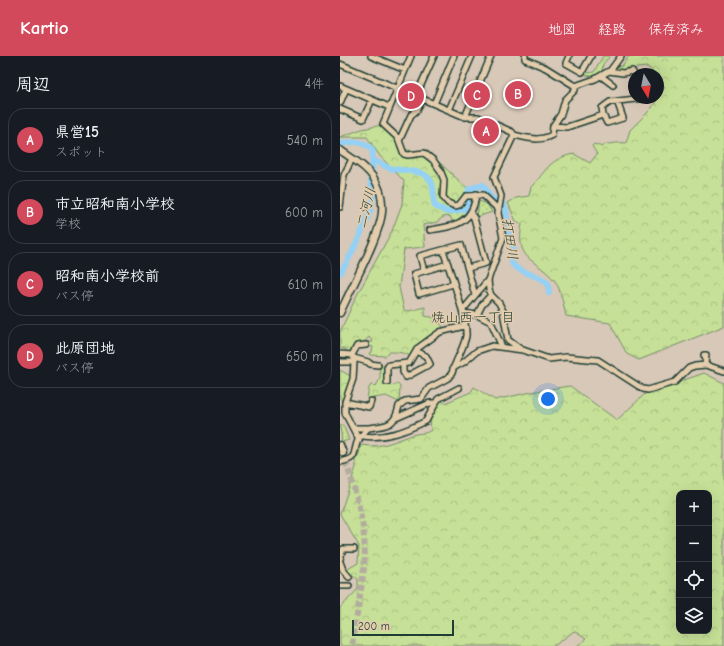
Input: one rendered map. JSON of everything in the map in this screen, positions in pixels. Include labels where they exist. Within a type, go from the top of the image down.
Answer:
[{"type":"main road","points":[[340,313],[378,227],[382,211],[381,196],[376,182],[363,166],[341,152]]},
{"type":"main road","points":[[340,445],[343,453]]},
{"type":"street","points":[[371,56],[405,70]]},
{"type":"street","points":[[411,56],[383,124],[399,141],[404,154],[424,153],[438,166],[444,180],[443,197],[448,204],[455,206],[459,205],[468,196],[476,194],[483,195],[500,206]]},
{"type":"street","points":[[416,96],[434,56]]},
{"type":"street","points":[[434,104],[454,56]]},
{"type":"street","points":[[449,110],[472,56]]},
{"type":"street","points":[[465,117],[491,56]]},
{"type":"street","points":[[525,56],[525,59],[546,68],[575,86]]},
{"type":"street","points":[[569,56],[566,63],[582,72],[591,56]]},
{"type":"street","points":[[575,86],[610,71],[621,56]]},
{"type":"street","points":[[340,64],[465,117],[478,117],[512,132],[514,135],[528,139],[547,138],[552,134],[565,100],[575,90],[575,86]]},
{"type":"street","points":[[610,71],[623,73],[628,72]]},
{"type":"street","points":[[601,76],[613,85]]},
{"type":"street","points":[[340,86],[389,107]]},
{"type":"street","points":[[340,103],[346,89]]},
{"type":"street","points":[[399,141],[411,115],[417,110],[422,99]]},
{"type":"street","points":[[340,109],[363,119],[372,100]]},
{"type":"street","points":[[617,102],[623,118],[607,123],[603,115],[602,108],[610,102],[628,100]]},
{"type":"street","points":[[554,126],[567,127],[603,115]]},
{"type":"street","points":[[463,312],[488,280],[504,238],[500,206],[501,196],[494,177],[514,135]]},
{"type":"street","points":[[340,207],[344,175],[352,158]]},
{"type":"street","points":[[430,230],[451,226],[471,214],[476,194]]},
{"type":"street","points":[[468,268],[486,263],[474,218],[471,214]]},
{"type":"street","points":[[424,271],[420,256],[461,245],[476,295]]},
{"type":"street","points":[[396,418],[399,406],[405,401],[421,399],[434,384],[448,378],[465,338],[463,312],[443,250]]},
{"type":"street","points":[[448,264],[414,274],[419,294],[453,284]]},
{"type":"street","points":[[488,280],[491,295],[499,303],[503,311],[508,340],[523,350]]},
{"type":"street","points":[[477,315],[482,305],[491,295]]},
{"type":"street","points":[[463,312],[477,315],[493,325],[502,347]]},
{"type":"street","points":[[386,382],[387,368],[389,365],[408,363],[418,348],[440,332],[464,326]]},
{"type":"street","points":[[358,440],[344,409],[353,380],[354,358],[357,346],[366,345]]},
{"type":"street","points":[[453,368],[481,349],[492,346],[523,350],[549,359],[566,357],[598,360],[617,374],[643,389],[648,390],[675,382],[689,368],[705,365],[719,368],[724,371]]},
{"type":"street","points":[[403,364],[403,372],[406,377],[430,364],[426,356],[416,351]]},
{"type":"street","points":[[340,354],[368,362],[370,364],[378,365]]},
{"type":"street","points":[[704,354],[706,355],[705,365]]},
{"type":"street","points":[[340,362],[354,358]]},
{"type":"street","points":[[363,436],[386,436],[414,427],[426,421],[435,403],[441,396],[458,388]]},
{"type":"street","points":[[345,402],[369,407],[371,401]]},
{"type":"street","points":[[353,428],[385,426],[396,418],[430,403],[435,403]]},
{"type":"street","points":[[340,462],[351,459],[354,455],[358,440],[363,436],[368,428]]},
{"type":"street","points":[[349,577],[343,570],[340,560],[343,549],[354,549]]},
{"type":"street","points":[[340,586],[349,586]]},
{"type":"green space","points":[[603,56],[610,56],[603,64],[602,71],[596,77],[586,75],[585,73],[594,72]]},
{"type":"green space","points":[[629,56],[724,56],[724,326],[639,360],[627,354],[610,323],[566,316],[557,284],[548,273],[528,258],[524,252],[521,246],[522,224],[516,221],[508,203],[516,198],[529,196],[531,187],[553,162],[565,156],[574,154],[590,163],[597,154],[592,146],[594,144],[602,147],[606,144],[626,143],[630,130],[654,104],[664,104],[664,68],[628,68],[628,72],[616,70],[617,67],[622,66]]},
{"type":"green space","points":[[382,125],[407,150],[428,152],[468,189],[469,210],[453,223],[450,216],[443,217],[437,222],[423,225],[425,247],[404,249],[399,287],[404,310],[409,311],[425,307],[425,316],[436,318],[443,327],[417,345],[410,356],[395,352],[389,352],[386,356],[370,355],[369,353],[372,352],[373,347],[367,345],[368,342],[373,342],[369,337],[351,354],[346,353],[346,349],[340,348],[340,332],[356,297],[392,231],[402,204],[404,181],[380,156],[367,137],[340,137],[362,129]]},
{"type":"green space","points":[[479,201],[487,204],[492,212],[477,217]]},
{"type":"green space","points":[[384,364],[384,381],[392,386],[397,383],[400,387],[399,402],[386,396],[367,399],[369,388],[371,385],[376,386],[380,379],[380,365]]},
{"type":"green space","points":[[340,370],[352,377],[342,401],[340,398]]},
{"type":"green space","points":[[704,373],[724,383],[724,646],[577,646],[586,639],[574,631],[554,646],[340,646],[340,608],[358,589],[358,579],[346,570],[358,563],[359,546],[340,514],[356,467],[355,460],[359,454],[361,445],[383,445],[431,430],[432,414],[441,400],[445,403],[471,392],[474,387],[495,400],[536,391],[570,386],[617,420],[645,394]]},
{"type":"green space","points":[[340,425],[343,425],[349,440],[342,442]]},
{"type":"waterway","name":"二河川","points":[[340,144],[349,142],[364,144],[372,149],[373,159],[371,180],[373,198],[371,206],[360,237],[340,273]]},
{"type":"waterway","name":"打田川","points":[[373,160],[393,169],[421,173],[426,176],[430,179],[433,187],[435,206],[447,212],[466,209],[468,204],[469,189],[483,185],[492,199],[503,204],[506,210],[509,235],[514,248],[511,259],[513,265],[521,271],[540,278],[548,283],[549,293]]},
{"type":"tunnel","points":[[343,453],[360,509],[365,552],[360,597],[352,646]]},
{"type":"place","name":"市立昭和南小学校","points":[[518,94]]},
{"type":"place","name":"昭和南小学校前","points":[[477,95]]},
{"type":"place","name":"此原団地","points":[[411,96]]},
{"type":"place","name":"県営15","points":[[486,131]]},
{"type":"district","name":"焼山西一丁目","points":[[473,317]]}]
